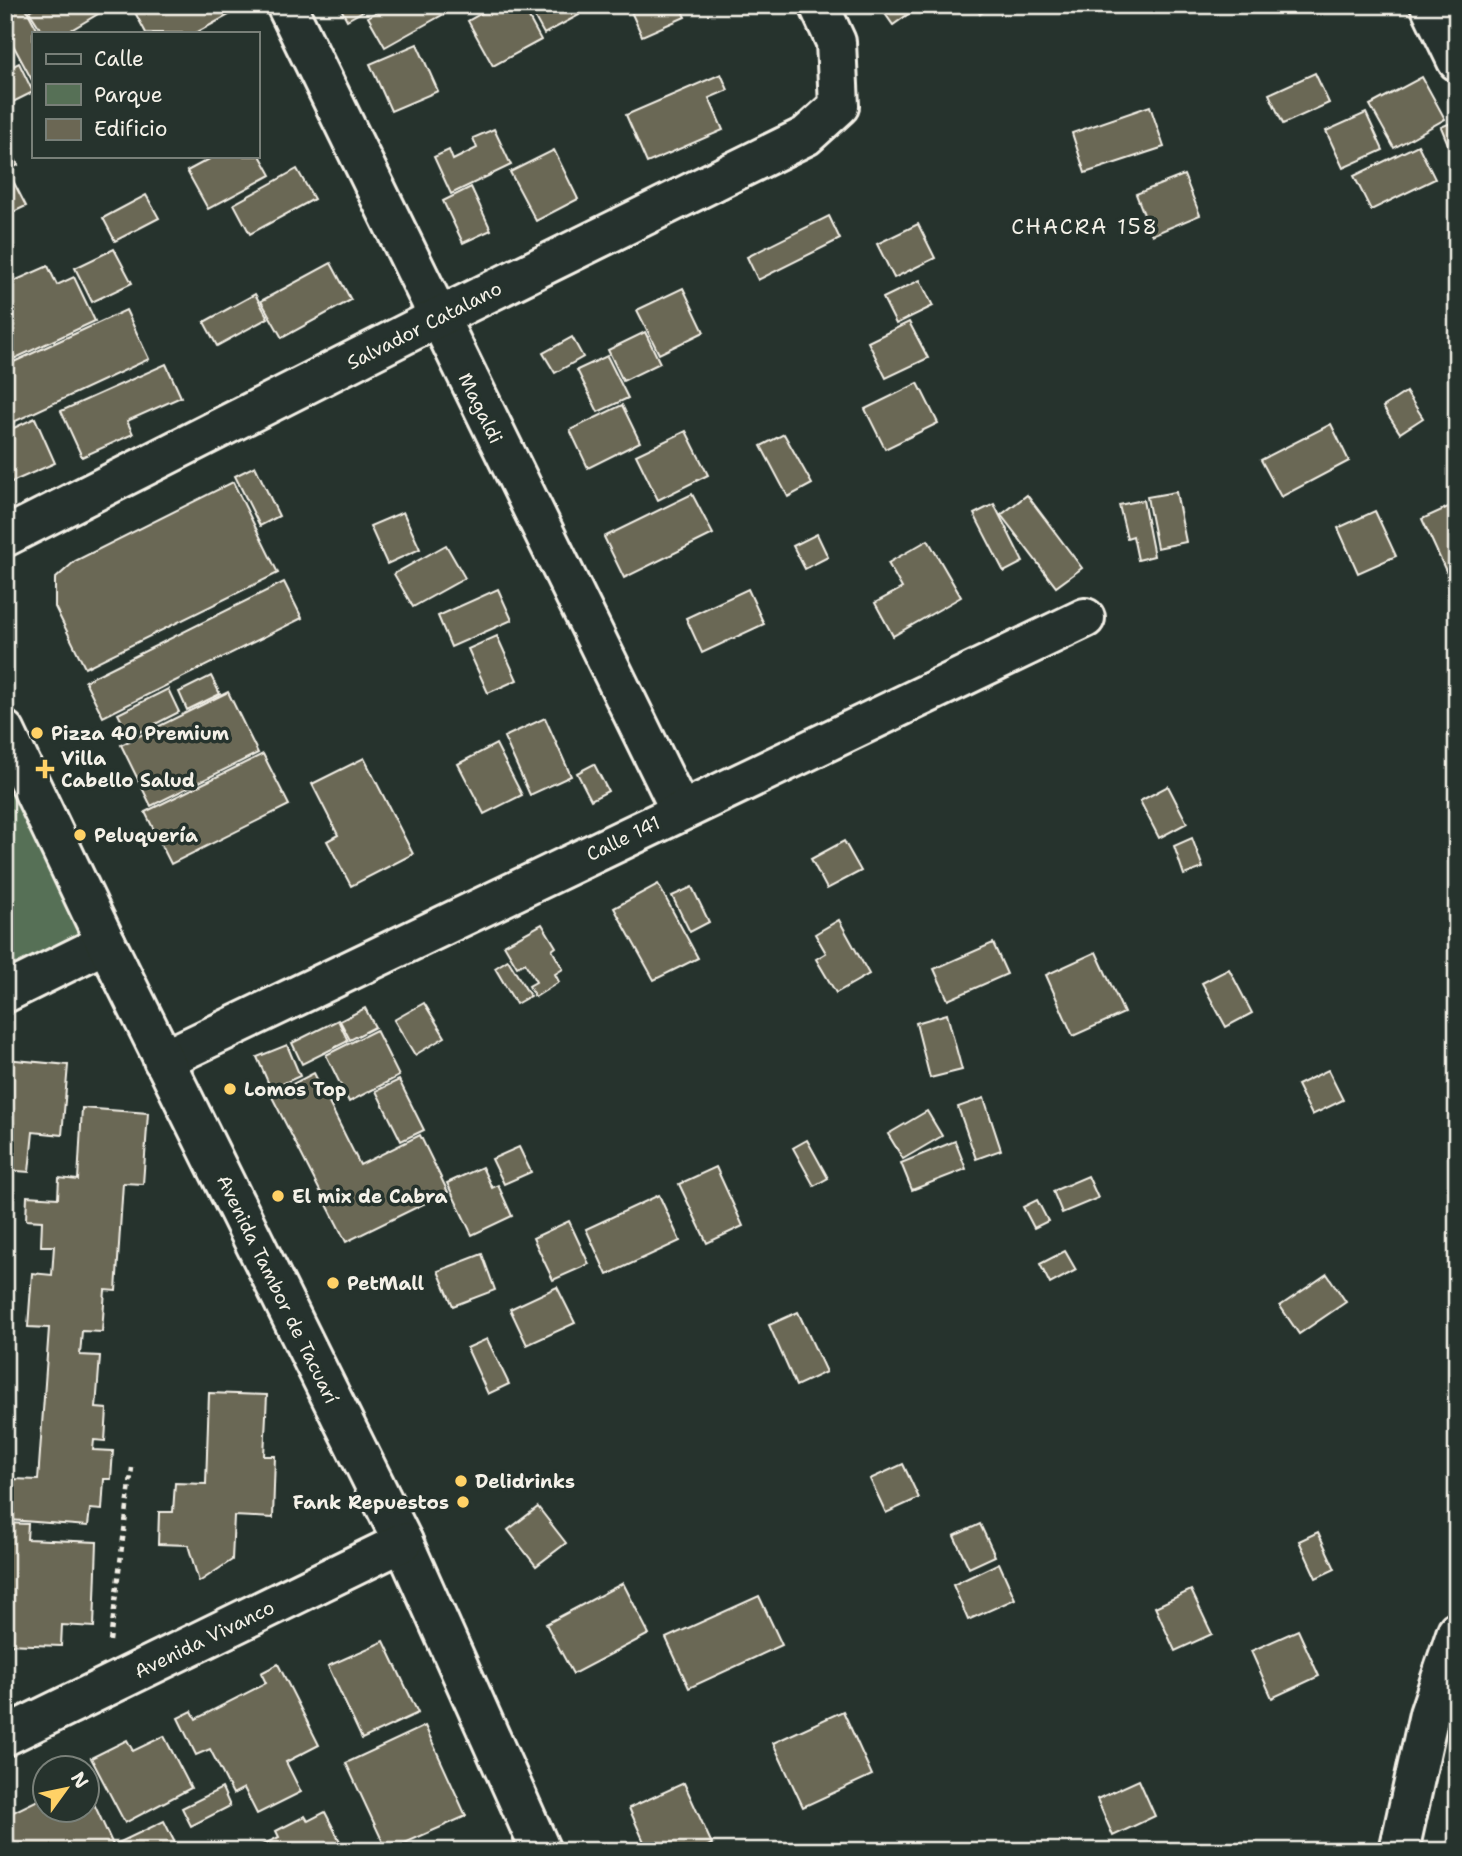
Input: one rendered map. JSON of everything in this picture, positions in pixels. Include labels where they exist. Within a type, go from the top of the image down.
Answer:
[{"type":"street","name":"Magaldi","points":[[286,5],[436,318],[680,810]]},
{"type":"street","name":"Salvador Catalano","points":[[5,537],[436,318],[806,135],[839,106],[836,42],[819,5]]},
{"type":"street","points":[[1430,5],[1457,61]]},
{"type":"street","name":"Calle 141","points":[[163,1060],[1085,618]]},
{"type":"street","name":"Avenida Tambor de Tacuarí","points":[[5,732],[163,1060],[403,1542],[541,1851]]},
{"type":"street","points":[[5,993],[106,943]]},
{"type":"street","name":"Avenida Vivanco","points":[[5,1736],[403,1542]]},
{"type":"street","points":[[1399,1851],[1429,1714],[1457,1631]]},
{"type":"path","points":[[104,1688],[132,1468]]},
{"type":"green space","points":[[5,776],[83,936],[5,978]]},
{"type":"building","points":[[5,5],[24,5],[38,32],[32,32],[32,80],[5,30]]},
{"type":"building","points":[[39,5],[113,5],[68,32],[42,32],[29,11]]},
{"type":"building","points":[[131,5],[233,5],[236,11],[198,32],[145,32]]},
{"type":"building","points":[[339,5],[360,5],[363,11],[347,20]]},
{"type":"building","points":[[389,5],[460,5],[385,47],[368,17]]},
{"type":"building","points":[[496,5],[522,5],[541,40],[493,66],[468,21]]},
{"type":"building","points":[[528,5],[574,5],[579,15],[544,34]]},
{"type":"building","points":[[628,5],[679,5],[685,17],[642,36]]},
{"type":"building","points":[[879,5],[921,5],[893,25]]},
{"type":"building","points":[[974,5],[993,5],[980,14]]},
{"type":"building","points":[[1083,5],[1103,5],[1089,14]]},
{"type":"building","points":[[417,44],[438,91],[391,111],[370,64]]},
{"type":"building","points":[[19,63],[32,92],[5,106],[5,70]]},
{"type":"building","points":[[1315,73],[1329,103],[1283,124],[1269,94]]},
{"type":"building","points":[[721,74],[728,90],[709,98],[723,130],[647,163],[626,115]]},
{"type":"building","points":[[1422,77],[1445,119],[1394,148],[1370,105]]},
{"type":"building","points":[[1150,106],[1164,147],[1085,173],[1072,133]]},
{"type":"building","points":[[1366,113],[1383,150],[1343,168],[1326,131]]},
{"type":"building","points":[[1453,122],[1457,132],[1457,166],[1441,127]]},
{"type":"building","points":[[494,129],[511,165],[451,194],[434,157],[449,150],[453,160],[477,148],[473,138]]},
{"type":"building","points":[[5,139],[18,165],[5,172]]},
{"type":"building","points":[[1418,145],[1435,179],[1371,210],[1354,176]]},
{"type":"building","points":[[554,150],[578,199],[536,221],[510,172]]},
{"type":"building","points":[[259,154],[271,175],[208,209],[187,171],[211,158],[259,158]]},
{"type":"building","points":[[297,169],[314,199],[250,234],[234,204]]},
{"type":"building","points":[[9,173],[26,206],[5,216],[5,175]]},
{"type":"building","points":[[1184,175],[1200,215],[1152,235],[1136,194]]},
{"type":"building","points":[[471,187],[491,230],[463,243],[443,201]]},
{"type":"building","points":[[146,195],[159,218],[115,241],[103,218]]},
{"type":"building","points":[[829,216],[840,239],[758,280],[747,257]]},
{"type":"building","points":[[918,224],[935,258],[894,278],[877,244]]},
{"type":"building","points":[[114,249],[132,283],[92,302],[75,268]]},
{"type":"building","points":[[331,263],[351,300],[282,338],[261,301]]},
{"type":"building","points":[[48,266],[57,285],[74,277],[95,321],[5,363],[5,285]]},
{"type":"building","points":[[920,280],[933,306],[896,324],[883,298]]},
{"type":"building","points":[[683,288],[704,332],[659,354],[637,310]]},
{"type":"building","points":[[255,294],[268,318],[217,346],[204,322]]},
{"type":"building","points":[[126,310],[149,359],[5,426],[5,366]]},
{"type":"building","points":[[909,322],[928,358],[886,378],[868,342]]},
{"type":"building","points":[[645,332],[660,363],[623,381],[608,350]]},
{"type":"building","points":[[572,337],[583,357],[555,373],[543,353]]},
{"type":"building","points":[[607,356],[628,398],[598,412],[577,370]]},
{"type":"building","points":[[166,364],[181,397],[127,421],[133,434],[82,457],[61,411]]},
{"type":"building","points":[[918,383],[938,423],[885,449],[865,409]]},
{"type":"building","points":[[1406,392],[1423,418],[1400,433],[1383,407]]},
{"type":"building","points":[[622,405],[640,442],[588,468],[570,430]]},
{"type":"building","points":[[35,418],[55,463],[5,485],[5,432]]},
{"type":"building","points":[[1331,424],[1349,461],[1281,497],[1261,460]]},
{"type":"building","points":[[686,431],[708,475],[658,500],[636,455]]},
{"type":"building","points":[[784,434],[812,484],[788,497],[761,446]]},
{"type":"building","points":[[255,466],[279,516],[260,526],[235,476]]},
{"type":"building","points":[[233,482],[278,573],[85,668],[55,607],[55,579],[75,561]]},
{"type":"building","points":[[1176,492],[1186,542],[1157,548],[1147,497]]},
{"type":"building","points":[[692,494],[713,534],[624,578],[604,537]]},
{"type":"building","points":[[1027,495],[1082,568],[1056,587],[1001,515]]},
{"type":"building","points":[[1143,500],[1154,556],[1138,560],[1133,536],[1127,538],[1119,505]]},
{"type":"building","points":[[1457,503],[1457,595],[1422,519]]},
{"type":"building","points":[[994,504],[1023,562],[1004,572],[974,514]]},
{"type":"building","points":[[1375,511],[1396,556],[1358,573],[1338,528]]},
{"type":"building","points":[[403,512],[420,549],[387,564],[370,526]]},
{"type":"building","points":[[817,534],[828,557],[805,569],[793,546]]},
{"type":"building","points":[[928,540],[961,597],[893,636],[875,603],[902,588],[888,563]]},
{"type":"building","points":[[446,545],[465,578],[413,607],[394,574]]},
{"type":"building","points":[[284,582],[302,618],[103,717],[85,681]]},
{"type":"building","points":[[498,589],[512,620],[451,647],[438,616]]},
{"type":"building","points":[[748,589],[764,624],[702,653],[686,618]]},
{"type":"building","points":[[497,636],[517,680],[488,693],[468,649]]},
{"type":"building","points":[[211,676],[220,694],[187,710],[179,692]]},
{"type":"building","points":[[168,689],[179,712],[130,737],[118,714]]},
{"type":"building","points":[[228,692],[258,753],[151,806],[121,745]]},
{"type":"building","points":[[545,718],[571,776],[530,795],[504,737]]},
{"type":"building","points":[[496,744],[522,795],[484,814],[458,764]]},
{"type":"building","points":[[263,754],[289,805],[171,864],[145,812]]},
{"type":"building","points":[[364,758],[413,854],[351,886],[327,841],[338,835],[312,784]]},
{"type":"building","points":[[594,764],[608,791],[591,800],[577,773]]},
{"type":"building","points":[[1168,786],[1187,823],[1159,838],[1140,801]]},
{"type":"building","points":[[1192,838],[1203,868],[1184,875],[1174,846]]},
{"type":"building","points":[[844,841],[861,871],[827,889],[811,859]]},
{"type":"building","points":[[658,884],[698,958],[654,980],[614,908]]},
{"type":"building","points":[[692,887],[709,922],[690,932],[672,896]]},
{"type":"building","points":[[839,920],[869,974],[836,993],[816,959],[826,953],[815,934]]},
{"type":"building","points":[[542,924],[556,947],[552,950],[563,969],[555,974],[559,982],[535,997],[529,986],[536,982],[525,963],[517,967],[504,945]]},
{"type":"building","points":[[993,943],[1007,974],[948,1000],[934,969]]},
{"type":"building","points":[[1096,952],[1124,1013],[1073,1036],[1046,975]]},
{"type":"building","points":[[508,960],[530,996],[516,1004],[495,968]]},
{"type":"building","points":[[1229,969],[1252,1013],[1226,1027],[1202,983]]},
{"type":"building","points":[[424,1003],[445,1037],[415,1055],[394,1020]]},
{"type":"building","points":[[365,1008],[375,1027],[350,1040],[340,1021]]},
{"type":"building","points":[[947,1014],[962,1070],[930,1078],[916,1023]]},
{"type":"building","points":[[338,1020],[348,1041],[302,1064],[292,1043]]},
{"type":"building","points":[[376,1030],[399,1076],[349,1102],[326,1055]]},
{"type":"building","points":[[287,1045],[300,1076],[271,1089],[257,1057]]},
{"type":"building","points":[[5,1059],[68,1065],[62,1135],[33,1132],[29,1172],[5,1170]]},
{"type":"building","points":[[1328,1070],[1343,1100],[1312,1115],[1297,1085]]},
{"type":"building","points":[[314,1073],[360,1165],[420,1135],[448,1192],[346,1242],[271,1095]]},
{"type":"building","points":[[399,1080],[424,1130],[401,1141],[376,1091]]},
{"type":"building","points":[[984,1098],[1001,1150],[976,1159],[958,1107]]},
{"type":"building","points":[[82,1108],[148,1113],[143,1184],[123,1183],[116,1291],[105,1290],[102,1332],[82,1331],[80,1355],[100,1356],[96,1408],[107,1409],[105,1441],[94,1440],[93,1450],[113,1451],[111,1479],[104,1479],[102,1510],[90,1509],[88,1526],[10,1520],[13,1479],[38,1480],[49,1328],[28,1327],[32,1273],[52,1275],[54,1246],[41,1246],[42,1221],[26,1220],[27,1196],[58,1198],[59,1178],[78,1180]]},
{"type":"building","points":[[927,1111],[942,1136],[903,1159],[888,1134]]},
{"type":"building","points":[[807,1140],[828,1178],[814,1186],[793,1148]]},
{"type":"building","points":[[955,1141],[966,1169],[912,1190],[901,1163]]},
{"type":"building","points":[[519,1147],[531,1172],[504,1184],[492,1159]]},
{"type":"building","points":[[482,1167],[492,1188],[498,1185],[512,1216],[472,1235],[447,1183]]},
{"type":"building","points":[[716,1167],[743,1226],[707,1243],[679,1184]]},
{"type":"building","points":[[1088,1176],[1098,1198],[1062,1213],[1053,1191]]},
{"type":"building","points":[[659,1195],[680,1241],[607,1275],[586,1229]]},
{"type":"building","points":[[1037,1200],[1048,1221],[1034,1228],[1023,1207]]},
{"type":"building","points":[[569,1221],[589,1264],[553,1280],[533,1238]]},
{"type":"building","points":[[1065,1251],[1076,1270],[1050,1284],[1040,1264]]},
{"type":"building","points":[[482,1254],[495,1290],[453,1306],[438,1271]]},
{"type":"building","points":[[1327,1274],[1346,1302],[1299,1334],[1280,1306]]},
{"type":"building","points":[[557,1287],[575,1323],[527,1345],[510,1309]]},
{"type":"building","points":[[798,1312],[826,1372],[796,1386],[769,1325]]},
{"type":"building","points":[[487,1339],[509,1384],[488,1394],[467,1348]]},
{"type":"building","points":[[209,1393],[267,1395],[264,1456],[275,1456],[273,1518],[234,1516],[232,1560],[199,1582],[188,1545],[158,1544],[159,1512],[173,1512],[175,1483],[206,1484]]},
{"type":"building","points":[[903,1464],[919,1498],[886,1513],[870,1479]]},
{"type":"building","points":[[538,1507],[566,1543],[536,1566],[508,1530]]},
{"type":"building","points":[[5,1523],[28,1524],[27,1539],[97,1542],[94,1627],[62,1625],[61,1646],[5,1644]]},
{"type":"building","points":[[980,1524],[995,1556],[969,1568],[954,1536]]},
{"type":"building","points":[[1318,1532],[1335,1569],[1316,1578],[1299,1541]]},
{"type":"building","points":[[999,1563],[1015,1599],[968,1620],[953,1585]]},
{"type":"building","points":[[623,1583],[649,1634],[573,1674],[546,1624]]},
{"type":"building","points":[[1191,1590],[1212,1634],[1175,1651],[1155,1607]]},
{"type":"building","points":[[759,1596],[782,1645],[689,1688],[666,1638]]},
{"type":"building","points":[[1298,1630],[1319,1676],[1272,1698],[1251,1651]]},
{"type":"building","points":[[384,1641],[418,1713],[362,1739],[328,1666]]},
{"type":"building","points":[[278,1664],[319,1745],[286,1762],[301,1792],[257,1814],[244,1788],[233,1794],[210,1749],[196,1755],[178,1718],[192,1711],[196,1719],[266,1683],[261,1673]]},
{"type":"building","points":[[843,1711],[872,1775],[803,1807],[773,1743]]},
{"type":"building","points":[[425,1726],[466,1816],[387,1851],[346,1763]]},
{"type":"building","points":[[164,1736],[191,1788],[125,1823],[102,1779],[102,1755],[97,1755],[127,1740],[133,1751]]},
{"type":"building","points":[[1139,1780],[1155,1816],[1113,1836],[1097,1799]]},
{"type":"building","points":[[684,1783],[712,1844],[698,1851],[648,1851],[629,1808]]},
{"type":"building","points":[[222,1788],[230,1806],[191,1826],[182,1808]]},
{"type":"building","points":[[32,1803],[32,1825],[102,1825],[102,1821],[115,1849],[10,1851],[5,1840],[5,1816]]},
{"type":"building","points":[[325,1812],[345,1851],[260,1851],[258,1847],[279,1837],[276,1831],[305,1816],[308,1821]]},
{"type":"building","points":[[164,1821],[179,1851],[119,1851],[116,1844]]},
{"type":"place","name":"Pizza 40 Premium","points":[[37,733]]},
{"type":"place","name":"Villa Cabello Salud","points":[[45,769]]},
{"type":"place","name":"Peluquería","points":[[80,835]]},
{"type":"place","name":"Lomos Top","points":[[230,1089]]},
{"type":"place","name":"El mix de Cabra","points":[[278,1196]]},
{"type":"place","name":"PetMall","points":[[333,1283]]},
{"type":"place","name":"Delidrinks","points":[[461,1481]]},
{"type":"place","name":"Fank Repuestos","points":[[463,1502]]},
{"type":"district","name":"CHACRA 158","points":[[1085,227]]}]
